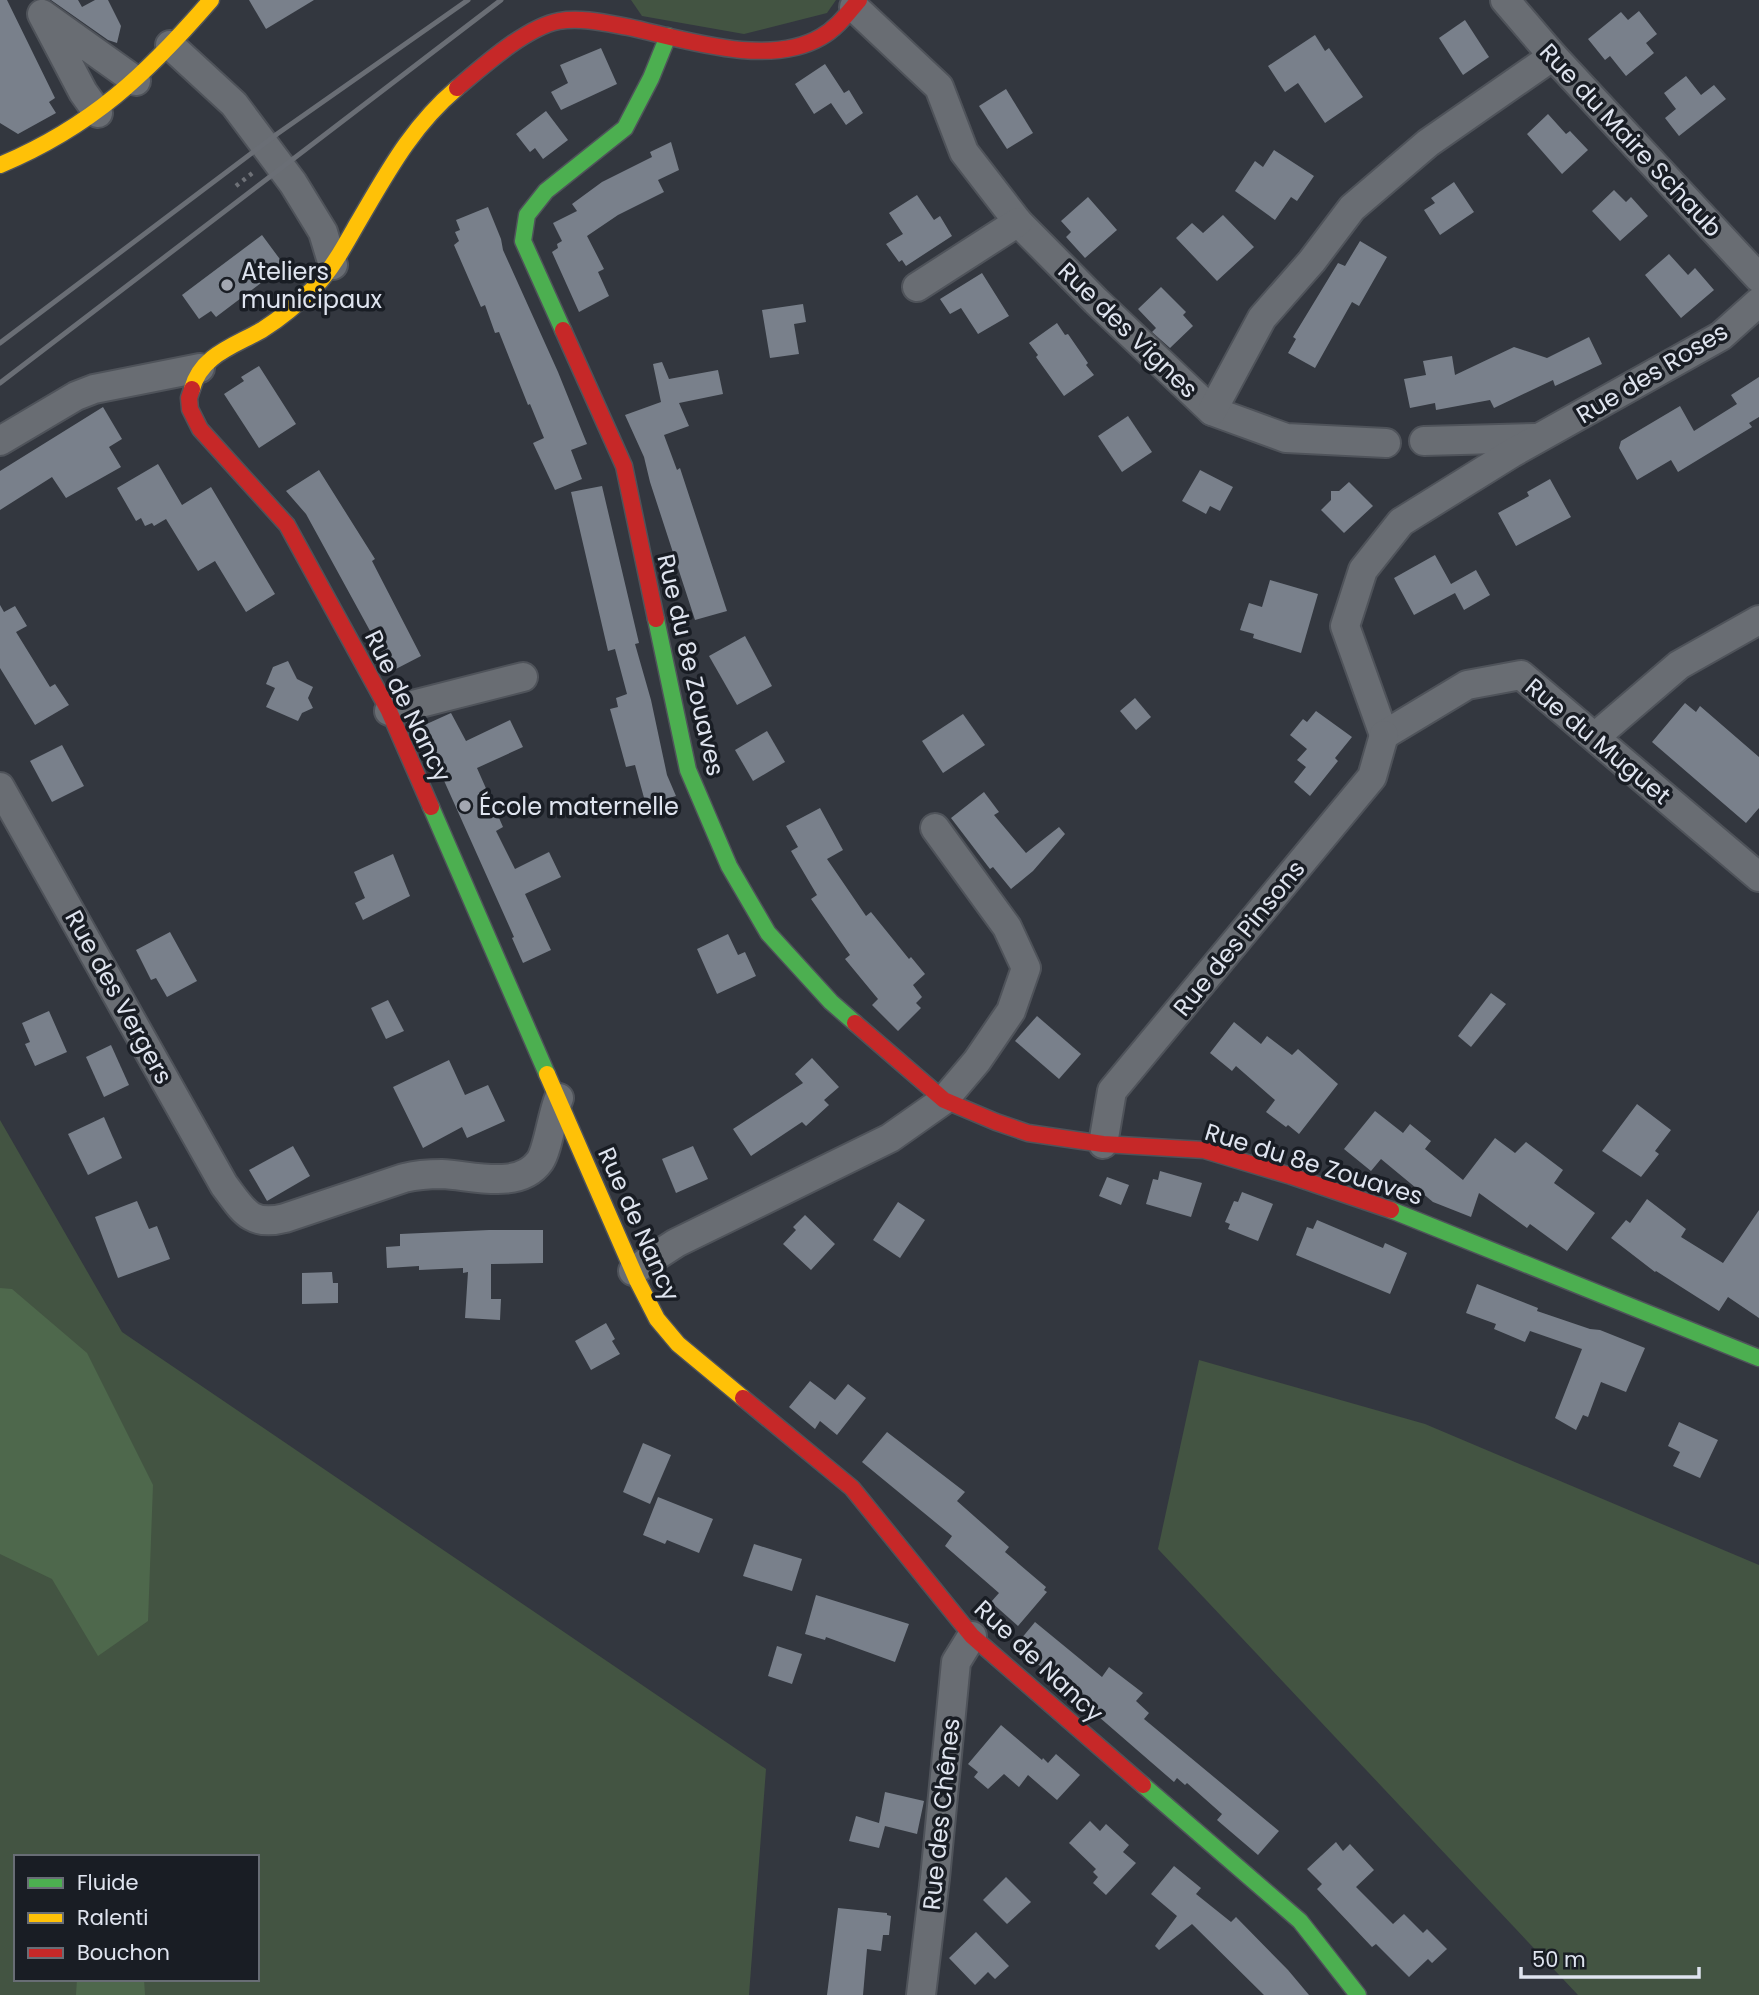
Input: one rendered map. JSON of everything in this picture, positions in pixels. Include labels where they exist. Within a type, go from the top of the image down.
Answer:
[{"type":"street","points":[[3,158],[74,129],[98,113],[136,82],[211,0]]},
{"type":"street","name":"Rue du Maire Schaub","points":[[1504,0],[1759,278]]},
{"type":"street","points":[[120,383],[188,398],[200,368],[210,358],[263,329],[317,285],[333,265],[401,149],[433,108],[491,59],[538,28],[558,21],[577,20],[725,48],[751,51],[793,48],[820,38],[839,24],[857,3]]},
{"type":"street","name":"Rue des Vignes","points":[[857,3],[939,87],[964,152],[1017,222],[1212,411],[1262,317],[1312,261],[1352,208],[1428,143],[1553,56]]},
{"type":"street","points":[[38,7],[136,82]]},
{"type":"street","points":[[38,7],[83,92],[98,113]]},
{"type":"street","name":"Rue du 8e Zouaves","points":[[668,36],[625,128],[546,191],[527,215],[523,241],[624,466],[688,770],[729,866],[768,933],[831,1002],[938,1095],[1028,1133],[1103,1144],[1204,1150],[1291,1176],[1414,1218],[1759,1358]]},
{"type":"street","points":[[170,45],[234,104],[304,199],[323,232],[333,265]]},
{"type":"street","points":[[304,199],[356,224]]},
{"type":"street","points":[[917,287],[1017,222]]},
{"type":"street","name":"Rue des Roses","points":[[1384,735],[1345,626],[1363,570],[1401,523],[1541,438],[1721,336],[1759,302]]},
{"type":"street","points":[[0,441],[76,396],[120,383],[200,368]]},
{"type":"street","name":"Rue de Nancy","points":[[188,398],[190,409],[200,429],[287,525],[389,711],[618,1239],[657,1319],[678,1344],[852,1488],[972,1636],[1300,1921],[1358,1995]]},
{"type":"street","points":[[1212,411],[1286,438],[1386,443]]},
{"type":"street","name":"Rue des Roses","points":[[1424,441],[1541,438]]},
{"type":"street","points":[[1595,737],[1679,665],[1759,620]]},
{"type":"street","name":"Rue du Muguet","points":[[1384,735],[1467,685],[1521,675],[1759,877]]},
{"type":"street","points":[[389,711],[523,677]]},
{"type":"street","name":"Rue des Pinsons","points":[[1103,1144],[1112,1091],[1372,776],[1384,735]]},
{"type":"street","name":"Rue des Vergers","points":[[0,787],[224,1185],[251,1217],[264,1222],[273,1221],[404,1178],[441,1174],[498,1179],[522,1175],[540,1160],[559,1098]]},
{"type":"street","points":[[633,1271],[676,1243],[890,1138],[977,1061],[1011,1011],[1026,968],[1007,927],[935,828]]},
{"type":"street","points":[[618,1239],[676,1243]]},
{"type":"street","name":"Rue des Chênes","points":[[921,1995],[956,1662],[972,1636]]},
{"type":"path","points":[[236,186],[263,165]]},
{"type":"green space","points":[[631,0],[836,0],[827,13],[744,34],[642,16]]},
{"type":"green space","points":[[0,1120],[122,1332],[766,1769],[749,1995],[0,1995]]},
{"type":"green space","points":[[0,1288],[12,1289],[87,1353],[153,1485],[148,1621],[98,1656],[52,1579],[0,1554]]},
{"type":"green space","points":[[1199,1360],[1425,1424],[1759,1565],[1759,1995],[1578,1995],[1158,1549]]},
{"type":"green space","points":[[77,1981],[144,1981],[145,1995],[76,1995]]},
{"type":"building","points":[[0,0],[7,0],[55,98],[49,102],[56,113],[18,134],[0,123]]},
{"type":"building","points":[[51,0],[78,0],[82,7],[95,0],[108,0],[121,26],[117,43],[108,40]]},
{"type":"building","points":[[249,0],[314,0],[266,29]]},
{"type":"building","points":[[1639,11],[1657,34],[1646,43],[1654,53],[1626,76],[1610,56],[1605,60],[1588,39],[1621,12],[1628,20]]},
{"type":"building","points":[[1465,20],[1489,57],[1463,75],[1439,38]]},
{"type":"building","points":[[1315,35],[1325,51],[1329,48],[1363,97],[1325,123],[1298,83],[1285,92],[1268,66]]},
{"type":"building","points":[[601,48],[617,84],[561,110],[551,92],[568,83],[560,65]]},
{"type":"building","points":[[825,64],[844,93],[849,90],[863,113],[846,125],[831,103],[814,114],[795,84]]},
{"type":"building","points":[[1686,76],[1701,95],[1714,85],[1726,99],[1679,136],[1665,118],[1676,109],[1664,93]]},
{"type":"building","points":[[1006,89],[1033,133],[1007,149],[979,106]]},
{"type":"building","points":[[546,111],[568,140],[543,159],[535,148],[530,152],[516,134]]},
{"type":"building","points":[[1548,114],[1566,134],[1570,131],[1588,150],[1562,174],[1527,134]]},
{"type":"building","points":[[671,142],[679,170],[658,180],[664,192],[618,215],[587,236],[604,269],[598,272],[609,296],[579,312],[552,252],[562,241],[553,223],[577,211],[572,204],[602,182],[652,157],[650,152]]},
{"type":"building","points":[[1274,150],[1314,176],[1297,201],[1291,197],[1275,220],[1235,191],[1255,161],[1263,167]]},
{"type":"building","points":[[1454,182],[1474,212],[1440,235],[1424,210],[1435,203],[1431,198]]},
{"type":"building","points":[[1614,190],[1626,202],[1631,197],[1648,216],[1620,241],[1592,211]]},
{"type":"building","points":[[917,195],[934,220],[940,216],[952,236],[906,266],[902,260],[899,262],[886,244],[903,234],[889,213]]},
{"type":"building","points":[[1088,197],[1117,230],[1085,258],[1066,237],[1071,232],[1061,221]]},
{"type":"building","points":[[488,207],[503,250],[587,444],[571,450],[582,479],[555,490],[533,443],[544,438],[530,404],[528,405],[499,332],[495,333],[485,305],[481,307],[454,245],[459,241],[455,232],[460,230],[456,220]]},
{"type":"building","points":[[1223,215],[1254,247],[1217,281],[1176,238],[1192,223],[1203,233]]},
{"type":"building","name":"Ateliers municipaux","points":[[262,235],[282,262],[270,270],[273,274],[216,317],[211,311],[199,319],[182,295]]},
{"type":"building","points":[[1360,241],[1387,257],[1359,306],[1352,302],[1315,368],[1288,353],[1296,339],[1293,337],[1338,263],[1345,266]]},
{"type":"building","points":[[1669,254],[1688,275],[1695,268],[1714,290],[1681,318],[1645,275]]},
{"type":"building","points":[[982,273],[1009,316],[978,334],[961,308],[950,314],[940,299]]},
{"type":"building","points":[[1161,287],[1186,312],[1183,315],[1193,326],[1170,348],[1152,332],[1156,328],[1138,309]]},
{"type":"building","points":[[803,304],[806,322],[794,324],[799,354],[770,358],[762,310]]},
{"type":"building","points":[[1057,323],[1065,335],[1068,334],[1094,375],[1064,396],[1029,343]]},
{"type":"building","points":[[1589,337],[1602,364],[1555,386],[1553,380],[1494,408],[1490,400],[1436,410],[1435,403],[1410,408],[1404,379],[1426,375],[1423,361],[1452,356],[1455,375],[1514,347],[1547,358]]},
{"type":"building","points":[[662,362],[669,379],[718,370],[723,394],[679,403],[689,426],[664,435],[677,470],[680,468],[727,611],[695,620],[644,457],[625,415],[661,402],[653,364]]},
{"type":"building","points":[[259,366],[296,424],[259,448],[224,394],[244,381],[241,377]]},
{"type":"building","points":[[1759,377],[1759,417],[1749,423],[1752,427],[1678,472],[1671,460],[1637,480],[1619,448],[1621,441],[1680,406],[1694,431],[1737,404],[1731,395]]},
{"type":"building","points":[[103,407],[122,439],[109,447],[121,467],[66,498],[52,477],[0,510],[0,471]]},
{"type":"building","points":[[1128,416],[1152,452],[1122,472],[1098,436]]},
{"type":"building","points":[[158,464],[182,505],[211,487],[275,594],[246,612],[215,561],[198,571],[166,519],[154,526],[152,523],[145,526],[141,518],[136,521],[117,488]]},
{"type":"building","points":[[319,470],[375,559],[372,561],[421,656],[392,671],[306,514],[286,491]]},
{"type":"building","points":[[1200,470],[1233,487],[1220,511],[1210,506],[1206,514],[1182,501]]},
{"type":"building","points":[[1550,479],[1571,517],[1516,546],[1498,513],[1529,496],[1527,492]]},
{"type":"building","points":[[1349,482],[1373,506],[1344,533],[1321,510],[1331,500],[1331,491],[1339,491]]},
{"type":"building","points":[[602,486],[639,643],[635,644],[651,700],[667,775],[676,796],[646,805],[635,765],[626,767],[610,709],[618,707],[616,698],[627,694],[615,649],[608,651],[571,492]]},
{"type":"building","points":[[1435,555],[1451,584],[1476,570],[1490,595],[1464,610],[1455,593],[1414,615],[1394,578]]},
{"type":"building","points":[[1270,580],[1318,594],[1301,653],[1253,638],[1254,634],[1240,630],[1249,603],[1262,607]]},
{"type":"building","points":[[0,605],[4,612],[15,606],[27,626],[16,632],[50,687],[55,684],[69,705],[35,725],[0,668]]},
{"type":"building","points":[[745,636],[772,686],[737,705],[709,656]]},
{"type":"building","points":[[288,661],[297,679],[313,687],[308,698],[313,708],[302,713],[298,721],[266,707],[275,688],[266,684],[273,667]]},
{"type":"building","points":[[1135,698],[1151,717],[1136,730],[1120,711]]},
{"type":"building","points":[[1685,703],[1696,712],[1700,706],[1759,757],[1759,808],[1746,823],[1652,742]]},
{"type":"building","points":[[1316,711],[1352,737],[1335,758],[1338,761],[1310,796],[1294,782],[1306,767],[1297,760],[1307,749],[1290,735],[1303,719],[1307,722]]},
{"type":"building","points":[[451,713],[466,741],[510,720],[523,747],[477,768],[503,827],[496,831],[515,869],[549,852],[561,877],[525,894],[551,950],[523,963],[512,938],[514,937],[420,727]]},
{"type":"building","points":[[963,714],[985,745],[943,773],[922,741]]},
{"type":"building","points":[[767,731],[785,762],[753,781],[735,750]]},
{"type":"building","points":[[62,745],[84,786],[52,802],[30,761]]},
{"type":"building","points":[[984,792],[999,812],[994,815],[1026,853],[1059,827],[1065,834],[1033,871],[1011,889],[993,867],[990,869],[951,818]]},
{"type":"building","points":[[820,808],[843,850],[827,859],[866,916],[871,912],[909,959],[911,957],[925,974],[913,985],[922,997],[916,1003],[921,1008],[898,1031],[872,1005],[878,999],[845,959],[850,955],[811,899],[817,895],[791,851],[798,847],[786,826]]},
{"type":"building","points":[[393,854],[410,896],[363,920],[355,903],[365,898],[354,872]]},
{"type":"building","points":[[170,932],[197,981],[167,997],[156,978],[151,980],[136,950]]},
{"type":"building","points":[[728,934],[738,955],[745,952],[756,976],[717,994],[697,949]]},
{"type":"building","points":[[1491,993],[1506,1004],[1471,1047],[1458,1036]]},
{"type":"building","points":[[388,1000],[404,1031],[386,1039],[371,1008]]},
{"type":"building","points":[[49,1011],[67,1052],[35,1066],[25,1044],[30,1042],[22,1023]]},
{"type":"building","points":[[1037,1016],[1081,1054],[1059,1079],[1015,1041]]},
{"type":"building","points":[[1234,1022],[1261,1044],[1267,1036],[1292,1055],[1298,1049],[1338,1084],[1299,1134],[1266,1112],[1275,1100],[1236,1066],[1232,1071],[1210,1053]]},
{"type":"building","points":[[111,1045],[129,1085],[104,1097],[86,1057]]},
{"type":"building","points":[[812,1058],[839,1087],[824,1100],[829,1105],[806,1126],[802,1122],[751,1156],[733,1129],[803,1083],[795,1074]]},
{"type":"building","points":[[449,1060],[465,1095],[488,1085],[505,1121],[467,1138],[462,1127],[423,1148],[393,1087]]},
{"type":"building","points":[[1637,1104],[1671,1130],[1655,1151],[1659,1154],[1641,1177],[1602,1151]]},
{"type":"building","points":[[1375,1111],[1403,1133],[1410,1124],[1431,1141],[1425,1149],[1463,1180],[1495,1138],[1515,1153],[1526,1142],[1563,1170],[1554,1183],[1595,1213],[1567,1251],[1530,1224],[1527,1228],[1479,1193],[1471,1217],[1433,1202],[1381,1159],[1371,1171],[1344,1149]]},
{"type":"building","points":[[104,1117],[122,1158],[88,1175],[68,1134]]},
{"type":"building","points":[[293,1146],[310,1176],[267,1201],[249,1170]]},
{"type":"building","points":[[693,1146],[708,1179],[676,1193],[662,1159]]},
{"type":"building","points":[[1160,1171],[1202,1183],[1191,1217],[1146,1204],[1153,1179],[1158,1180]]},
{"type":"building","points":[[1107,1177],[1129,1185],[1121,1205],[1099,1196]]},
{"type":"building","points":[[1242,1192],[1273,1204],[1258,1241],[1228,1229],[1230,1224],[1225,1222],[1234,1201],[1238,1202]]},
{"type":"building","points":[[1647,1199],[1686,1229],[1681,1237],[1723,1263],[1759,1210],[1759,1318],[1728,1297],[1719,1311],[1655,1272],[1611,1238],[1626,1220],[1630,1223]]},
{"type":"building","points":[[137,1201],[149,1229],[157,1226],[170,1259],[118,1278],[95,1217]]},
{"type":"building","points":[[898,1202],[925,1220],[900,1258],[873,1240]]},
{"type":"building","points":[[805,1215],[835,1244],[811,1270],[783,1244],[796,1230],[793,1227]]},
{"type":"building","points":[[1317,1220],[1383,1248],[1385,1243],[1407,1253],[1390,1294],[1296,1255],[1307,1227],[1313,1229]]},
{"type":"building","points":[[543,1230],[543,1263],[491,1264],[491,1299],[501,1299],[500,1320],[465,1318],[468,1272],[463,1273],[463,1268],[387,1268],[386,1247],[400,1246],[400,1234]]},
{"type":"building","points":[[332,1272],[333,1283],[338,1283],[338,1303],[302,1304],[302,1273]]},
{"type":"building","points":[[1477,1284],[1538,1308],[1537,1311],[1600,1330],[1645,1348],[1626,1392],[1601,1382],[1588,1417],[1583,1415],[1576,1430],[1555,1418],[1582,1349],[1530,1331],[1525,1342],[1494,1329],[1496,1324],[1466,1313]]},
{"type":"building","points":[[606,1323],[620,1354],[591,1370],[575,1341]]},
{"type":"building","points":[[810,1381],[835,1400],[848,1384],[866,1398],[837,1435],[820,1421],[815,1429],[789,1407]]},
{"type":"building","points":[[1679,1422],[1718,1440],[1700,1478],[1673,1466],[1680,1452],[1668,1446]]},
{"type":"building","points":[[887,1432],[965,1492],[957,1501],[1009,1547],[1005,1552],[1046,1587],[1044,1590],[1047,1592],[1018,1626],[991,1602],[999,1593],[945,1546],[952,1536],[862,1462]]},
{"type":"building","points":[[643,1443],[671,1455],[650,1504],[623,1492]]},
{"type":"building","points":[[658,1497],[713,1519],[699,1553],[667,1540],[665,1544],[643,1535]]},
{"type":"building","points":[[754,1544],[802,1559],[792,1591],[743,1576]]},
{"type":"building","points":[[816,1595],[909,1624],[895,1662],[826,1637],[825,1640],[805,1634]]},
{"type":"building","points":[[1035,1622],[1102,1677],[1109,1667],[1143,1693],[1136,1701],[1149,1713],[1144,1719],[1279,1831],[1258,1855],[1217,1820],[1222,1814],[1187,1783],[1185,1785],[1177,1778],[1174,1782],[1016,1645]]},
{"type":"building","points":[[777,1646],[802,1654],[792,1684],[768,1676]]},
{"type":"building","points":[[1001,1725],[1042,1760],[1043,1758],[1048,1763],[1056,1754],[1080,1775],[1057,1800],[1028,1775],[1019,1787],[1004,1774],[988,1789],[974,1777],[978,1772],[968,1764]]},
{"type":"building","points":[[885,1792],[924,1801],[917,1834],[885,1826],[879,1848],[849,1841],[856,1816],[879,1823]]},
{"type":"building","points":[[1090,1821],[1100,1831],[1106,1824],[1129,1845],[1123,1852],[1136,1863],[1106,1895],[1093,1883],[1098,1877],[1093,1872],[1096,1869],[1069,1843]]},
{"type":"building","points":[[1336,1842],[1343,1851],[1350,1844],[1374,1870],[1356,1887],[1393,1924],[1404,1914],[1423,1933],[1427,1929],[1447,1949],[1432,1963],[1428,1959],[1409,1977],[1376,1944],[1372,1947],[1317,1889],[1322,1884],[1307,1869]]},
{"type":"building","points":[[1174,1866],[1201,1888],[1196,1894],[1231,1922],[1236,1917],[1309,1995],[1264,1995],[1192,1924],[1159,1950],[1155,1946],[1177,1916],[1151,1894]]},
{"type":"building","points":[[1006,1877],[1031,1902],[1007,1924],[983,1900]]},
{"type":"building","points":[[838,1908],[887,1913],[891,1916],[889,1935],[883,1935],[881,1951],[867,1949],[863,1995],[827,1995]]},
{"type":"building","points":[[976,1932],[1009,1966],[995,1979],[988,1972],[975,1985],[949,1958]]},
{"type":"railway","points":[[0,343],[277,134],[468,0]]},
{"type":"railway","points":[[0,383],[501,0]]},
{"type":"traffic: fast","points":[[563,330],[523,241],[527,215],[546,191],[625,128],[651,78],[668,36]]},
{"type":"traffic: fast","points":[[656,619],[688,770],[729,866],[768,933],[831,1002],[855,1023]]},
{"type":"traffic: fast","points":[[431,807],[547,1074]]},
{"type":"traffic: fast","points":[[1391,1210],[1759,1358]]},
{"type":"traffic: fast","points":[[1143,1785],[1300,1921],[1358,1995]]},
{"type":"traffic: slow","points":[[0,165],[62,134],[116,96],[164,52],[211,0]]},
{"type":"traffic: slow","points":[[192,389],[196,377],[211,360],[262,330],[290,310],[316,286],[338,256],[413,135],[457,88]]},
{"type":"traffic: slow","points":[[547,1074],[637,1280],[657,1319],[678,1344],[743,1398]]},
{"type":"traffic: jam","points":[[457,88],[519,39],[559,21],[602,22],[725,48],[776,50],[800,46],[821,37],[837,25],[859,0]]},
{"type":"traffic: jam","points":[[563,330],[624,466],[656,619]]},
{"type":"traffic: jam","points":[[192,389],[190,409],[200,429],[287,525],[389,711],[431,807]]},
{"type":"traffic: jam","points":[[855,1023],[944,1100],[996,1122],[1028,1133],[1103,1144],[1204,1150],[1391,1210]]},
{"type":"traffic: jam","points":[[743,1398],[852,1488],[972,1636],[1143,1785]]},
{"type":"place","name":"Ateliers municipaux","points":[[227,285]]},
{"type":"place","name":"École maternelle","points":[[465,806]]}]
